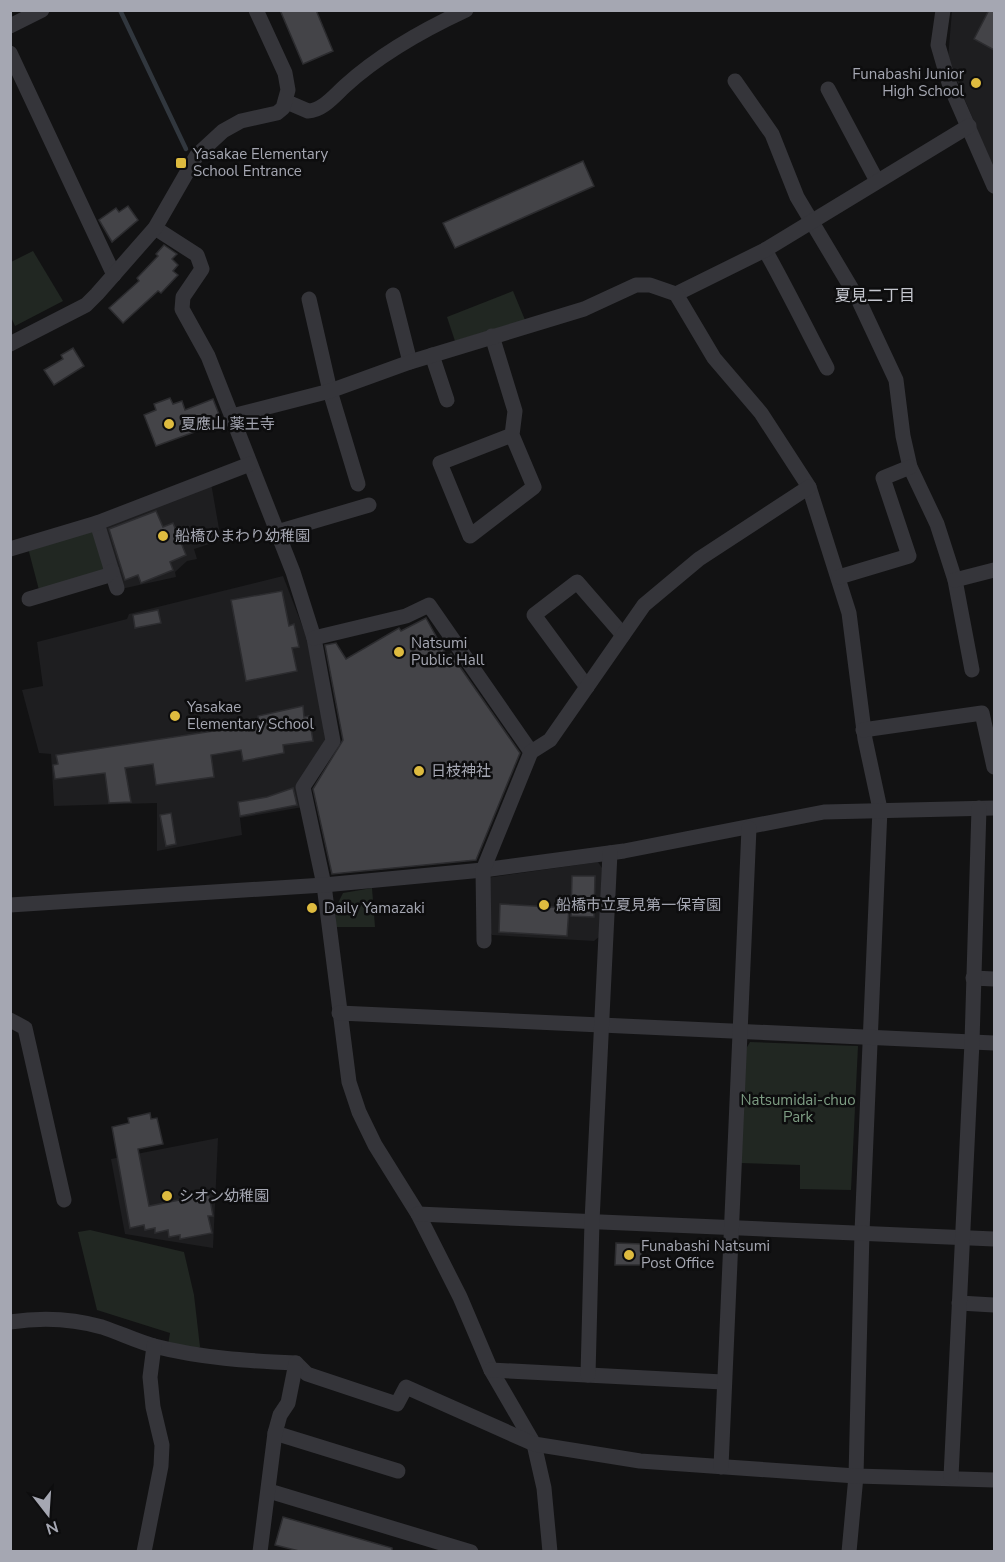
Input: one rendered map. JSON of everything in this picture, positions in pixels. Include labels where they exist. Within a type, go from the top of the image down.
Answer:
[{"type":"street","points":[[10,26],[42,10]]},
{"type":"street","points":[[10,344],[86,305],[155,228],[197,155],[223,131],[241,121],[277,113],[287,102],[288,90],[285,73],[256,10]]},
{"type":"street","points":[[287,102],[308,111],[321,108],[365,67],[433,25],[466,10]]},
{"type":"street","points":[[943,10],[938,45],[949,83],[994,186]]},
{"type":"street","points":[[10,53],[114,275]]},
{"type":"street","points":[[735,81],[772,134],[797,197],[859,301],[896,380],[910,467],[937,524],[955,579],[972,669]]},
{"type":"street","points":[[828,89],[877,181]]},
{"type":"street","points":[[676,294],[765,250],[969,126]]},
{"type":"street","points":[[155,228],[197,255],[201,262],[202,268],[183,297],[182,309],[208,356],[277,532],[314,638],[333,741],[303,787],[324,885],[349,1082],[359,1112],[375,1145],[418,1214],[460,1297],[491,1370],[534,1444],[544,1488],[550,1551]]},
{"type":"street","points":[[765,250],[794,300],[804,325],[827,368]]},
{"type":"street","points":[[232,416],[330,391],[410,362],[584,309],[636,285],[650,285],[676,294],[714,358],[762,413],[809,487],[849,613],[863,730],[880,809],[871,822],[869,1037],[859,1232],[856,1476],[849,1551]]},
{"type":"street","points":[[393,295],[410,362]]},
{"type":"street","points":[[309,299],[330,391],[358,484]]},
{"type":"street","points":[[492,336],[515,411],[512,435],[534,487],[470,536],[440,463],[512,435]]},
{"type":"street","points":[[432,355],[447,400]]},
{"type":"street","points":[[10,549],[97,523],[250,464]]},
{"type":"street","points":[[839,577],[909,556],[883,478],[910,467]]},
{"type":"street","points":[[484,941],[483,870],[531,752],[550,740],[644,605],[699,559],[809,487]]},
{"type":"street","points":[[277,532],[369,505]]},
{"type":"street","points":[[97,523],[117,588]]},
{"type":"street","points":[[955,579],[994,570]]},
{"type":"street","points":[[29,599],[106,576],[112,571]]},
{"type":"street","points":[[587,687],[534,615],[577,582],[623,635]]},
{"type":"street","points":[[314,638],[406,616],[429,605],[531,752]]},
{"type":"street","points":[[863,730],[982,713],[994,767]]},
{"type":"street","points":[[951,1477],[972,1042],[979,808]]},
{"type":"street","points":[[10,905],[324,885],[483,870],[610,853],[824,812],[994,808]]},
{"type":"street","points":[[721,1467],[749,828]]},
{"type":"street","points":[[588,1376],[592,1221],[610,853]]},
{"type":"street","points":[[974,978],[994,979]]},
{"type":"street","points":[[339,1013],[994,1043]]},
{"type":"street","points":[[10,1020],[25,1028],[64,1200]]},
{"type":"street","points":[[418,1214],[994,1239]]},
{"type":"street","points":[[959,1303],[994,1305]]},
{"type":"street","points":[[10,1322],[36,1318],[67,1319],[101,1327],[154,1346],[223,1359],[296,1364],[307,1374],[397,1404],[405,1387],[534,1444],[640,1461],[856,1476],[994,1480]]},
{"type":"street","points":[[144,1551],[161,1466],[162,1445],[153,1407],[150,1377],[154,1346]]},
{"type":"street","points":[[260,1551],[270,1491],[276,1433],[280,1415],[288,1403],[296,1364]]},
{"type":"street","points":[[491,1370],[723,1383]]},
{"type":"street","points":[[276,1433],[398,1471]]},
{"type":"street","points":[[270,1491],[471,1551]]},
{"type":"shaded area","name":"Funabashi Junior High School","points":[[952,11],[994,11],[994,170],[948,59]]},
{"type":"shaded area","name":"船橋ひまわり幼稚園","points":[[211,483],[221,540],[194,549],[197,559],[187,561],[175,572],[176,577],[121,589],[105,531],[106,525]]},
{"type":"shaded area","name":"Yasakae Elementary School","points":[[283,576],[310,646],[326,743],[303,807],[240,818],[242,835],[157,851],[157,803],[54,806],[51,754],[39,753],[22,690],[43,686],[37,642],[127,619],[129,614]]},
{"type":"shaded area","name":"船橋市立夏見第一保育園","points":[[598,862],[602,868],[600,936],[594,941],[492,935],[486,878]]},
{"type":"shaded area","name":"シオン幼稚園","points":[[218,1138],[213,1248],[125,1234],[111,1159]]},
{"type":"green space","points":[[33,251],[63,301],[15,326],[11,317],[11,262]]},
{"type":"green space","points":[[513,291],[525,320],[455,341],[447,317]]},
{"type":"green space","points":[[91,531],[97,535],[107,567],[100,574],[39,590],[28,548]]},
{"type":"green space","points":[[372,888],[375,927],[336,927],[335,909],[343,893]]},
{"type":"green space","name":"Natsumidai-chuo Park","points":[[750,1042],[858,1046],[851,1190],[800,1189],[800,1165],[741,1163],[743,1054]]},
{"type":"green space","points":[[90,1230],[184,1252],[194,1295],[200,1347],[194,1350],[168,1345],[170,1333],[97,1310],[78,1232]]},
{"type":"building","points":[[280,10],[316,10],[333,51],[303,64]]},
{"type":"building","points":[[989,10],[994,10],[994,50],[974,39]]},
{"type":"building","points":[[583,161],[594,186],[455,248],[443,223]]},
{"type":"building","points":[[128,206],[138,220],[112,242],[99,220],[116,208],[119,212]]},
{"type":"building","points":[[164,245],[177,254],[172,259],[178,265],[173,271],[178,275],[161,293],[158,291],[123,323],[109,308],[139,281],[137,278],[158,256],[156,254]]},
{"type":"building","points":[[73,348],[84,366],[54,385],[44,370],[63,359],[61,355]]},
{"type":"building","name":"夏應山 薬王寺","points":[[170,398],[173,404],[182,401],[185,410],[213,399],[222,422],[156,446],[144,415],[156,410],[154,404]]},
{"type":"building","points":[[156,511],[163,527],[173,523],[186,555],[170,562],[173,570],[141,583],[138,575],[125,580],[109,529]]},
{"type":"building","points":[[282,591],[289,626],[294,624],[299,647],[292,648],[297,671],[246,681],[231,600]]},
{"type":"building","points":[[158,610],[161,623],[135,628],[133,615]]},
{"type":"building","name":"日枝神社","points":[[426,618],[447,656],[451,654],[520,753],[476,860],[332,874],[313,789],[343,740],[325,645],[336,643],[346,659],[399,628],[401,631]]},
{"type":"building","points":[[303,706],[304,717],[309,716],[313,741],[283,745],[284,753],[243,761],[241,750],[211,755],[214,777],[156,785],[153,764],[125,768],[131,802],[109,803],[105,773],[55,779],[53,765],[58,764],[56,755],[259,724],[258,716]]},
{"type":"building","points":[[293,788],[297,805],[240,816],[238,802],[267,797]]},
{"type":"building","points":[[171,813],[176,844],[166,846],[160,815]]},
{"type":"building","points":[[572,876],[595,876],[594,917],[571,916]]},
{"type":"building","points":[[500,904],[569,908],[567,936],[499,932]]},
{"type":"building","points":[[150,1113],[151,1119],[157,1118],[163,1144],[138,1149],[149,1206],[209,1194],[213,1216],[208,1216],[212,1233],[180,1239],[180,1235],[169,1237],[168,1230],[155,1233],[155,1228],[145,1230],[144,1225],[130,1228],[112,1127],[129,1123],[128,1118]]},
{"type":"building","points":[[616,1243],[642,1244],[641,1265],[615,1265]]},
{"type":"building","points":[[283,1517],[392,1548],[392,1551],[299,1551],[275,1545]]},
{"type":"waterway","points":[[120,10],[186,149]]},
{"type":"place","name":"Funabashi Junior High School","points":[[976,83]]},
{"type":"place","name":"Yasakae Elementary School Entrance","points":[[181,163]]},
{"type":"place","name":"夏應山 薬王寺","points":[[169,424]]},
{"type":"place","name":"船橋ひまわり幼稚園","points":[[163,536]]},
{"type":"place","name":"Natsumi Public Hall","points":[[399,652]]},
{"type":"place","name":"Yasakae Elementary School","points":[[175,716]]},
{"type":"place","name":"日枝神社","points":[[419,771]]},
{"type":"place","name":"船橋市立夏見第一保育園","points":[[544,905]]},
{"type":"place","name":"Daily Yamazaki","points":[[312,908]]},
{"type":"place","name":"シオン幼稚園","points":[[167,1196]]},
{"type":"place","name":"Funabashi Natsumi Post Office","points":[[629,1255]]},
{"type":"district","name":"夏見二丁目","points":[[875,295]]}]
